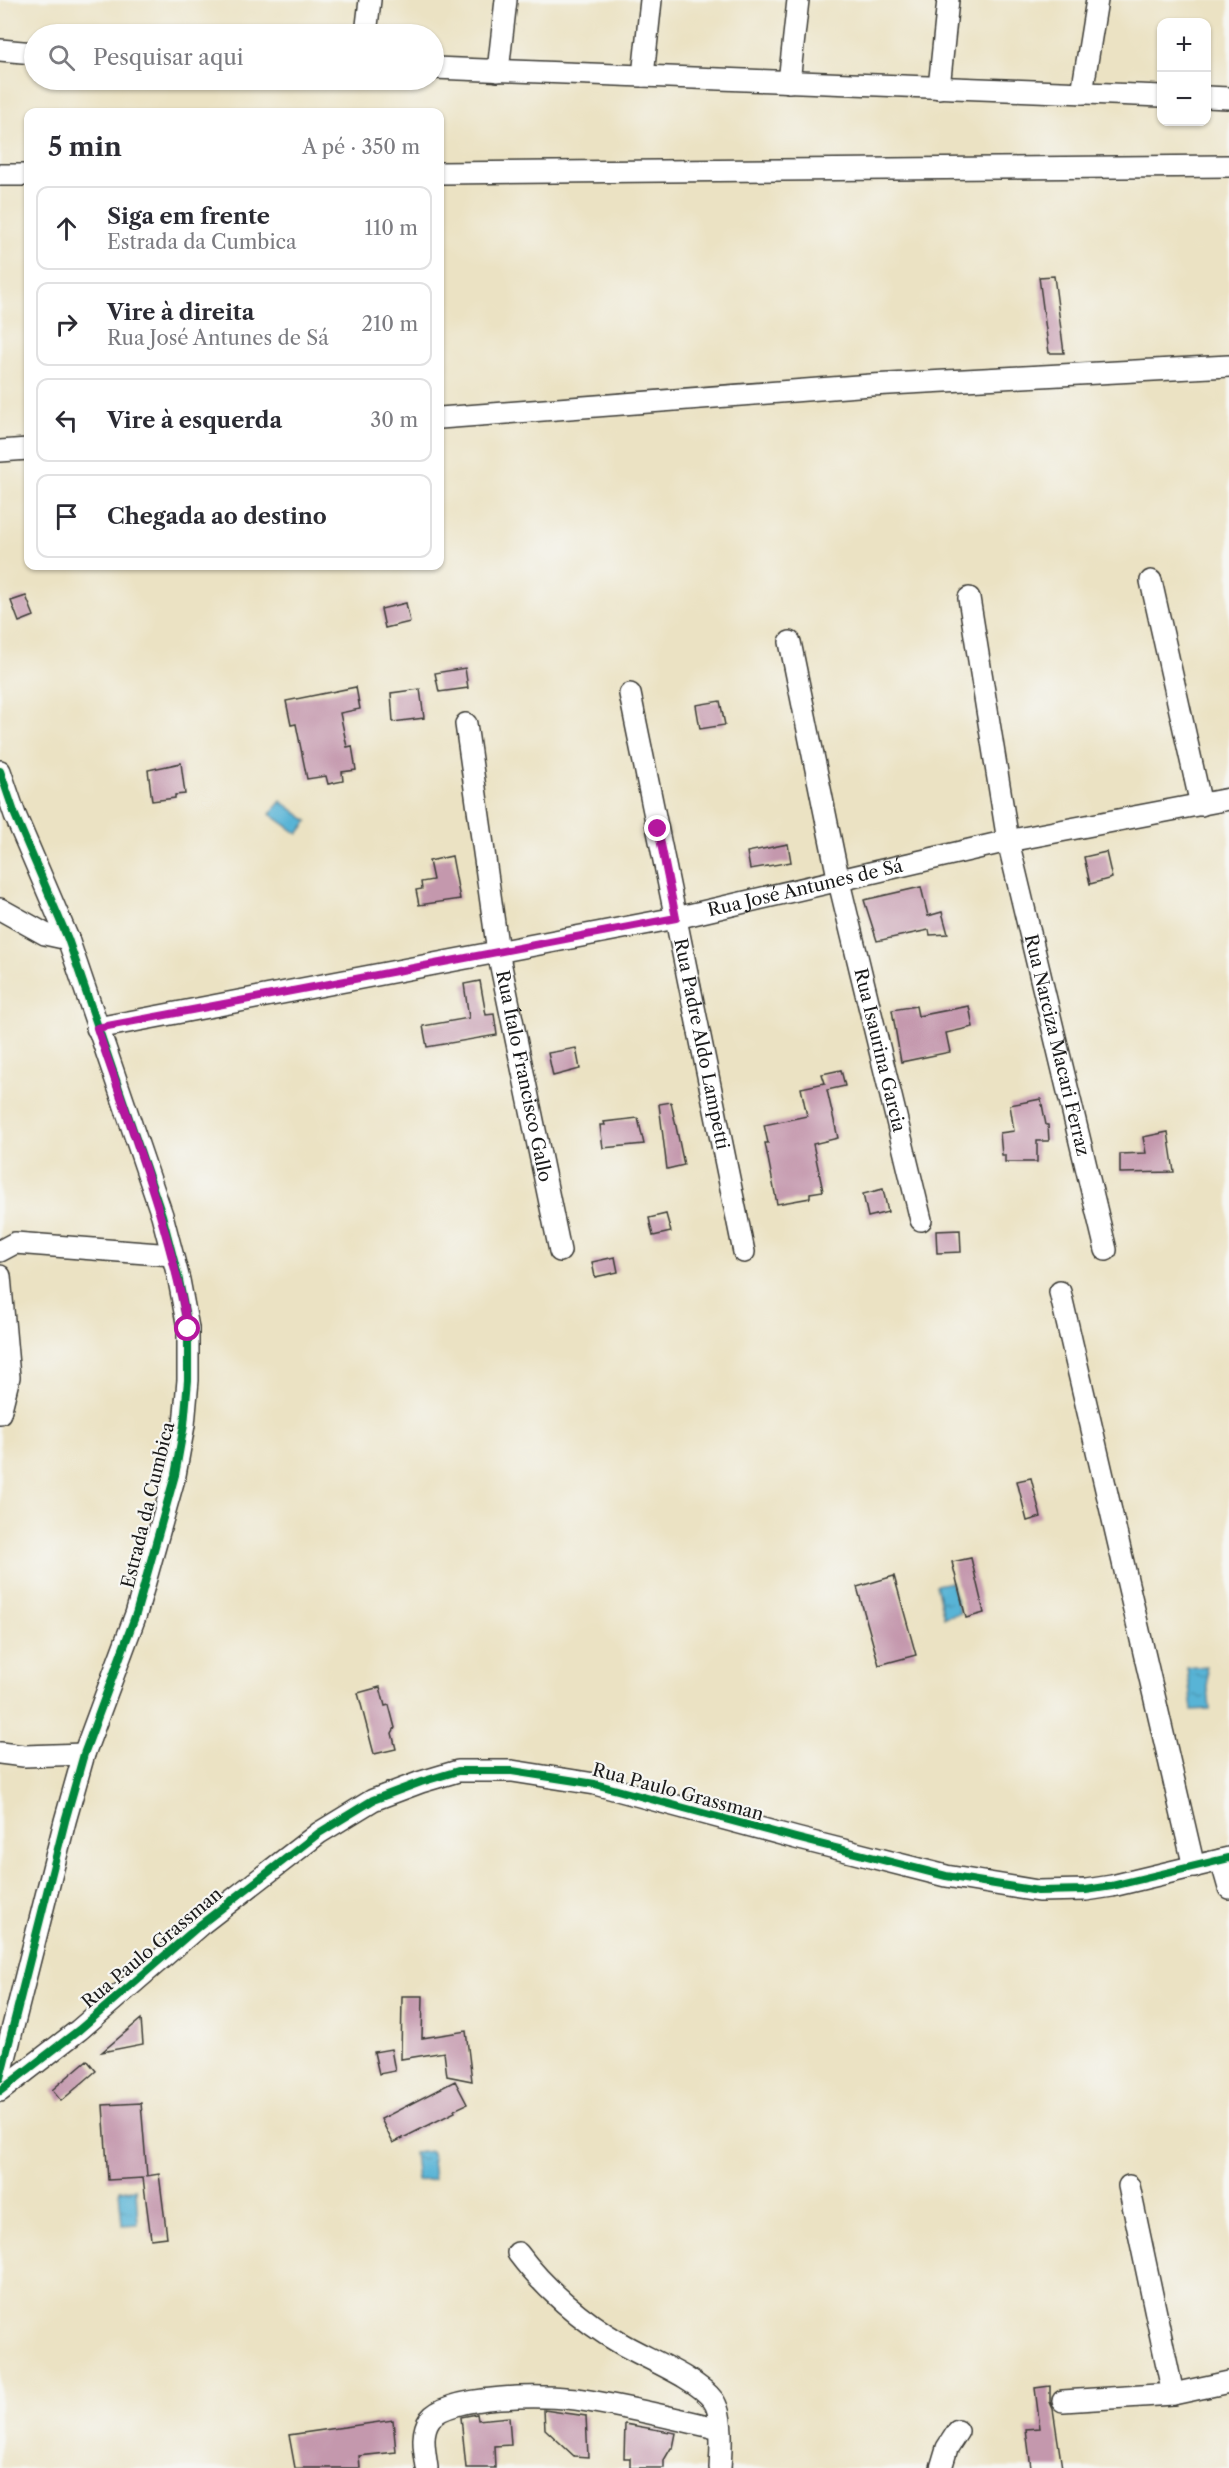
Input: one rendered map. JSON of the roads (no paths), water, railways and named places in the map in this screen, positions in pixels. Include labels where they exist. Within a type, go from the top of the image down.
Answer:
[{"type":"street","points":[[367,24],[370,0]]},
{"type":"street","points":[[498,71],[506,0]]},
{"type":"street","points":[[643,76],[651,0]]},
{"type":"street","points":[[789,82],[798,0]]},
{"type":"street","points":[[939,88],[948,0]]},
{"type":"street","points":[[1082,93],[1097,0]]},
{"type":"street","points":[[0,50],[24,52]]},
{"type":"street","points":[[444,68],[1157,96]]},
{"type":"street","points":[[1211,97],[1229,98]]},
{"type":"street","points":[[444,173],[1229,166]]},
{"type":"street","points":[[0,175],[24,175]]},
{"type":"street","points":[[444,418],[871,385],[1229,366]]},
{"type":"street","points":[[0,451],[24,449]]},
{"type":"street","points":[[1151,580],[1201,805]]},
{"type":"street","name":"Rua Narciza Macari Ferraz","points":[[969,598],[1008,841],[1106,1250]]},
{"type":"street","name":"Rua Isaurina Garcia","points":[[790,642],[839,882],[921,1220]]},
{"type":"street","name":"Rua Padre Aldo Lampetti","points":[[630,694],[744,1252]]},
{"type":"street","name":"Rua Ítalo Francisco Gallo","points":[[466,724],[498,952],[560,1251]]},
{"type":"street","name":"Estrada da Cumbica","points":[[0,771],[15,815],[68,939],[162,1215],[188,1329],[188,1380],[184,1425],[175,1475],[136,1614],[84,1754],[0,2078]]},
{"type":"street","name":"Rua José Antunes de Sá","points":[[97,1028],[676,918],[1008,841],[1229,799]]},
{"type":"street","points":[[0,909],[45,934],[68,939]]},
{"type":"street","points":[[0,1251],[15,1243],[172,1255]]},
{"type":"street","points":[[0,1276],[9,1377],[0,1413]]},
{"type":"street","points":[[1059,1292],[1194,1867]]},
{"type":"street","points":[[0,1753],[24,1756],[84,1754]]},
{"type":"street","name":"Rua Paulo Grassman","points":[[0,2091],[79,2030],[201,1925],[319,1833],[373,1800],[458,1771],[512,1771],[595,1784],[946,1876],[1038,1891],[1086,1890],[1225,1859]]},
{"type":"street","points":[[1225,1859],[1229,1888]]},
{"type":"street","points":[[1129,2186],[1173,2394]]},
{"type":"street","points":[[518,2253],[528,2267],[577,2313],[618,2342],[697,2385],[714,2402],[720,2429],[720,2468]]},
{"type":"street","points":[[1063,2401],[1173,2394],[1229,2382]]},
{"type":"street","points":[[427,2468],[423,2432],[431,2417],[450,2407],[473,2401],[520,2397],[575,2399],[720,2429]]},
{"type":"street","points":[[941,2468],[947,2448],[958,2431]]},
{"type":"water","points":[[281,801],[308,821],[298,834],[270,814]]},
{"type":"water","points":[[951,1582],[960,1613],[944,1617],[936,1585]]},
{"type":"water","points":[[1206,1666],[1210,1709],[1192,1710],[1187,1668]]},
{"type":"water","points":[[431,2151],[434,2179],[417,2181],[414,2153]]},
{"type":"water","points":[[136,2189],[138,2224],[122,2225],[119,2190]]}]
